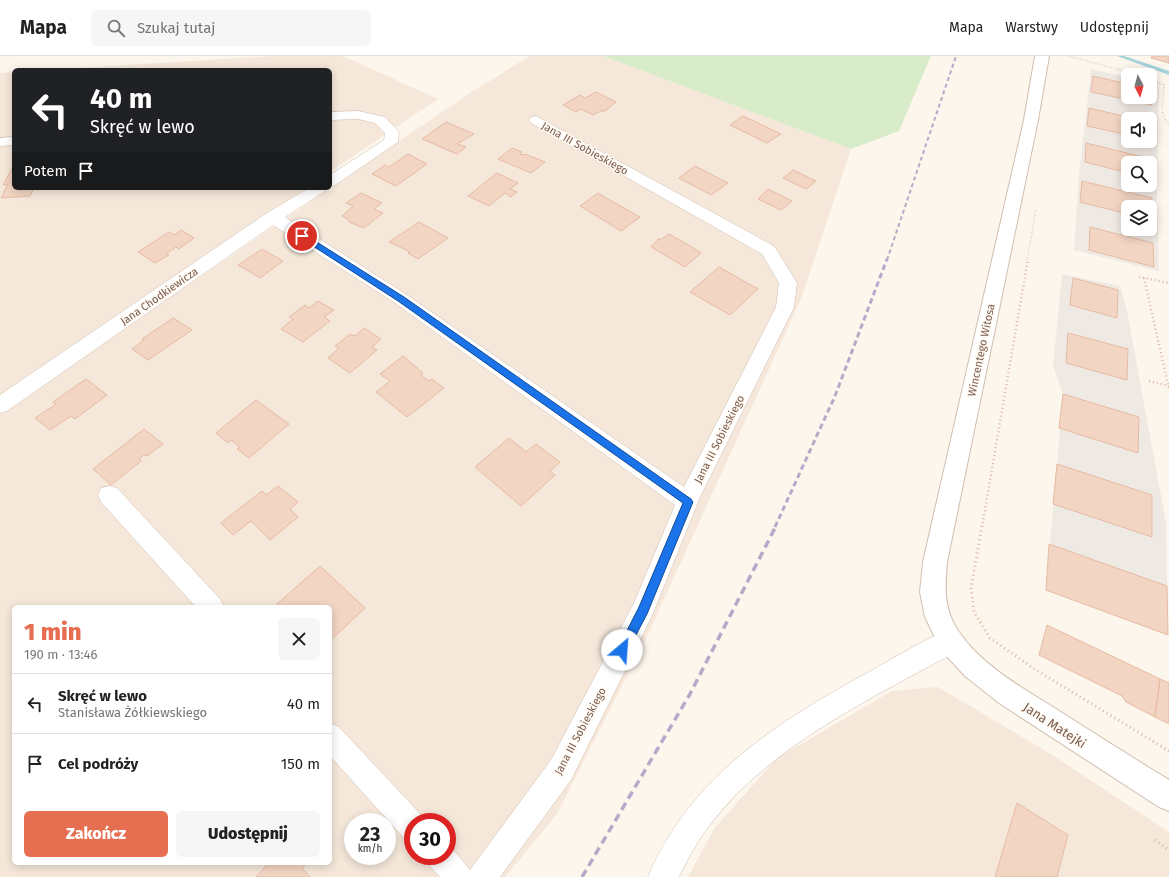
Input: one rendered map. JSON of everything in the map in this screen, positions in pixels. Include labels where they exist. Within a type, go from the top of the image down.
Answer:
[{"type":"street","name":"Wincentego Witosa","points":[[950,641],[938,617],[932,592],[935,562],[1031,120],[1042,56]]},
{"type":"street","points":[[332,116],[358,115],[380,120],[392,132],[391,142],[332,181]]},
{"type":"street","name":"Jana III Sobieskiego","points":[[482,877],[561,770],[643,610],[688,502],[785,307],[788,283],[768,250],[536,120]]},
{"type":"street","points":[[0,142],[12,141]]},
{"type":"street","name":"Jana Chodkiewicza","points":[[0,405],[273,217],[317,190]]},
{"type":"street","points":[[273,217],[401,299],[688,502]]},
{"type":"street","points":[[109,495],[210,605]]},
{"type":"street","name":"Jana Matejki","points":[[950,641],[974,667],[1008,694],[1169,797]]},
{"type":"street","points":[[663,877],[686,834],[705,808],[732,780],[783,737],[950,641]]},
{"type":"street","points":[[332,738],[404,817]]},
{"type":"street","points":[[448,865],[459,877]]},
{"type":"path","points":[[1068,56],[1121,70]]},
{"type":"path","points":[[1157,81],[1164,85],[1163,116],[1169,124]]},
{"type":"path","points":[[1029,255],[971,588],[974,612],[990,638],[1036,670],[1169,751]]},
{"type":"path","points":[[1139,277],[1169,283]]},
{"type":"path","points":[[1144,278],[1169,387],[1149,381]]},
{"type":"path","points":[[1155,840],[1169,850]]},
{"type":"shaded area","points":[[274,56],[343,56],[438,99],[332,171],[332,68],[79,68]]},
{"type":"shaded area","points":[[530,56],[603,56],[851,149],[801,299],[649,632],[557,814],[505,877],[0,877],[0,413],[328,190],[332,190],[332,187],[470,93]]},
{"type":"shaded area","points":[[1091,69],[1121,75],[1121,104],[1157,104],[1157,84],[1159,84],[1157,194],[1159,271],[1074,250],[1079,176]]},
{"type":"shaded area","points":[[12,72],[12,190],[303,190],[0,396],[0,73]]},
{"type":"shaded area","points":[[1062,274],[1120,286],[1127,311],[1166,523],[1168,635],[1046,590],[1063,394],[1053,366]]},
{"type":"shaded area","points":[[938,687],[1054,756],[1169,832],[1169,877],[688,877],[714,829],[777,758],[892,691]]},
{"type":"green space","points":[[603,56],[931,56],[899,131],[851,149]]},
{"type":"building","points":[[1152,56],[1169,56],[1169,63],[1151,58]]},
{"type":"building","points":[[1093,76],[1121,82],[1121,98],[1091,92]]},
{"type":"building","points":[[596,92],[616,102],[605,111],[601,111],[593,115],[581,109],[576,112],[563,105],[580,95],[585,98]]},
{"type":"building","points":[[1089,108],[1121,115],[1121,133],[1087,126]]},
{"type":"building","points":[[743,116],[781,134],[767,143],[730,125]]},
{"type":"building","points":[[446,122],[474,134],[457,144],[466,147],[457,154],[422,139]]},
{"type":"building","points":[[1086,143],[1140,156],[1121,156],[1121,171],[1085,162]]},
{"type":"building","points":[[512,148],[522,152],[520,154],[525,154],[545,162],[531,173],[498,159]]},
{"type":"building","points":[[408,154],[427,164],[396,186],[372,174],[385,165],[389,167]]},
{"type":"building","points":[[695,166],[728,183],[711,195],[679,178]]},
{"type":"building","points":[[12,169],[12,190],[33,190],[30,196],[1,198],[8,184],[3,185]]},
{"type":"building","points":[[793,170],[816,181],[806,189],[783,178]]},
{"type":"building","points":[[497,173],[518,183],[510,189],[517,192],[511,197],[505,193],[489,206],[468,196]]},
{"type":"building","points":[[1082,181],[1121,190],[1121,192],[1152,198],[1152,200],[1121,200],[1121,212],[1080,202]]},
{"type":"building","points":[[768,189],[792,201],[781,210],[758,199]]},
{"type":"building","points":[[361,193],[382,203],[374,209],[383,213],[364,228],[349,222],[349,220],[342,216],[353,206],[346,203]]},
{"type":"building","points":[[598,193],[640,217],[621,231],[580,206]]},
{"type":"building","points":[[419,222],[448,238],[418,259],[408,253],[410,252],[389,242]]},
{"type":"building","points":[[1090,227],[1153,243],[1154,267],[1089,250]]},
{"type":"building","points":[[181,230],[194,238],[179,249],[176,247],[166,254],[169,255],[155,263],[138,252],[169,232],[174,235]]},
{"type":"building","points":[[669,234],[701,253],[685,267],[651,247],[658,239],[662,239]]},
{"type":"building","points":[[262,249],[283,261],[260,278],[238,265]]},
{"type":"building","points":[[719,267],[758,289],[730,315],[690,292]]},
{"type":"building","points":[[1073,278],[1118,290],[1117,318],[1070,305]]},
{"type":"building","points":[[318,301],[334,310],[324,317],[330,321],[303,342],[281,329],[293,319],[289,317],[305,305],[309,308]]},
{"type":"building","points":[[173,318],[192,330],[148,360],[132,349],[144,340],[142,339]]},
{"type":"building","points":[[364,328],[381,339],[372,347],[377,350],[350,373],[328,358],[339,348],[335,346],[350,334],[355,336]]},
{"type":"building","points":[[1068,333],[1128,349],[1127,380],[1066,363]]},
{"type":"building","points":[[403,356],[423,373],[421,375],[429,381],[432,379],[444,388],[407,417],[376,392],[390,381],[380,374]]},
{"type":"building","points":[[86,379],[107,395],[75,419],[71,416],[50,430],[35,418],[56,404],[53,402]]},
{"type":"building","points":[[1063,394],[1139,417],[1138,453],[1059,428]]},
{"type":"building","points":[[256,400],[289,424],[249,458],[237,449],[240,447],[231,440],[228,443],[216,433]]},
{"type":"building","points":[[144,429],[163,444],[147,456],[144,455],[139,459],[141,461],[111,485],[93,469]]},
{"type":"building","points":[[509,438],[526,452],[536,444],[560,462],[550,471],[555,475],[521,506],[475,467]]},
{"type":"building","points":[[1057,464],[1152,495],[1152,537],[1053,504]]},
{"type":"building","points":[[278,486],[298,502],[290,509],[298,517],[270,540],[251,521],[233,535],[221,523],[262,491],[266,495]]},
{"type":"building","points":[[1049,544],[1167,586],[1168,635],[1046,590]]},
{"type":"building","points":[[320,566],[365,608],[332,639],[332,605],[277,604]]},
{"type":"building","points":[[1047,625],[1160,679],[1155,717],[1126,702],[1122,696],[1039,655]]},
{"type":"building","points":[[1160,679],[1169,683],[1169,724],[1155,717]]},
{"type":"building","points":[[1017,803],[1068,835],[1057,877],[995,877]]},
{"type":"building","points":[[267,865],[305,865],[302,868],[310,877],[256,877]]},
{"type":"waterway","points":[[1119,56],[1169,73]]},
{"type":"railway","points":[[887,260],[956,56]]},
{"type":"railway","points":[[775,527],[835,396],[887,259]]},
{"type":"railway","points":[[582,877],[690,694],[776,526]]},
{"type":"route","points":[[302,236],[401,299],[688,502],[643,610],[622,650]]}]
